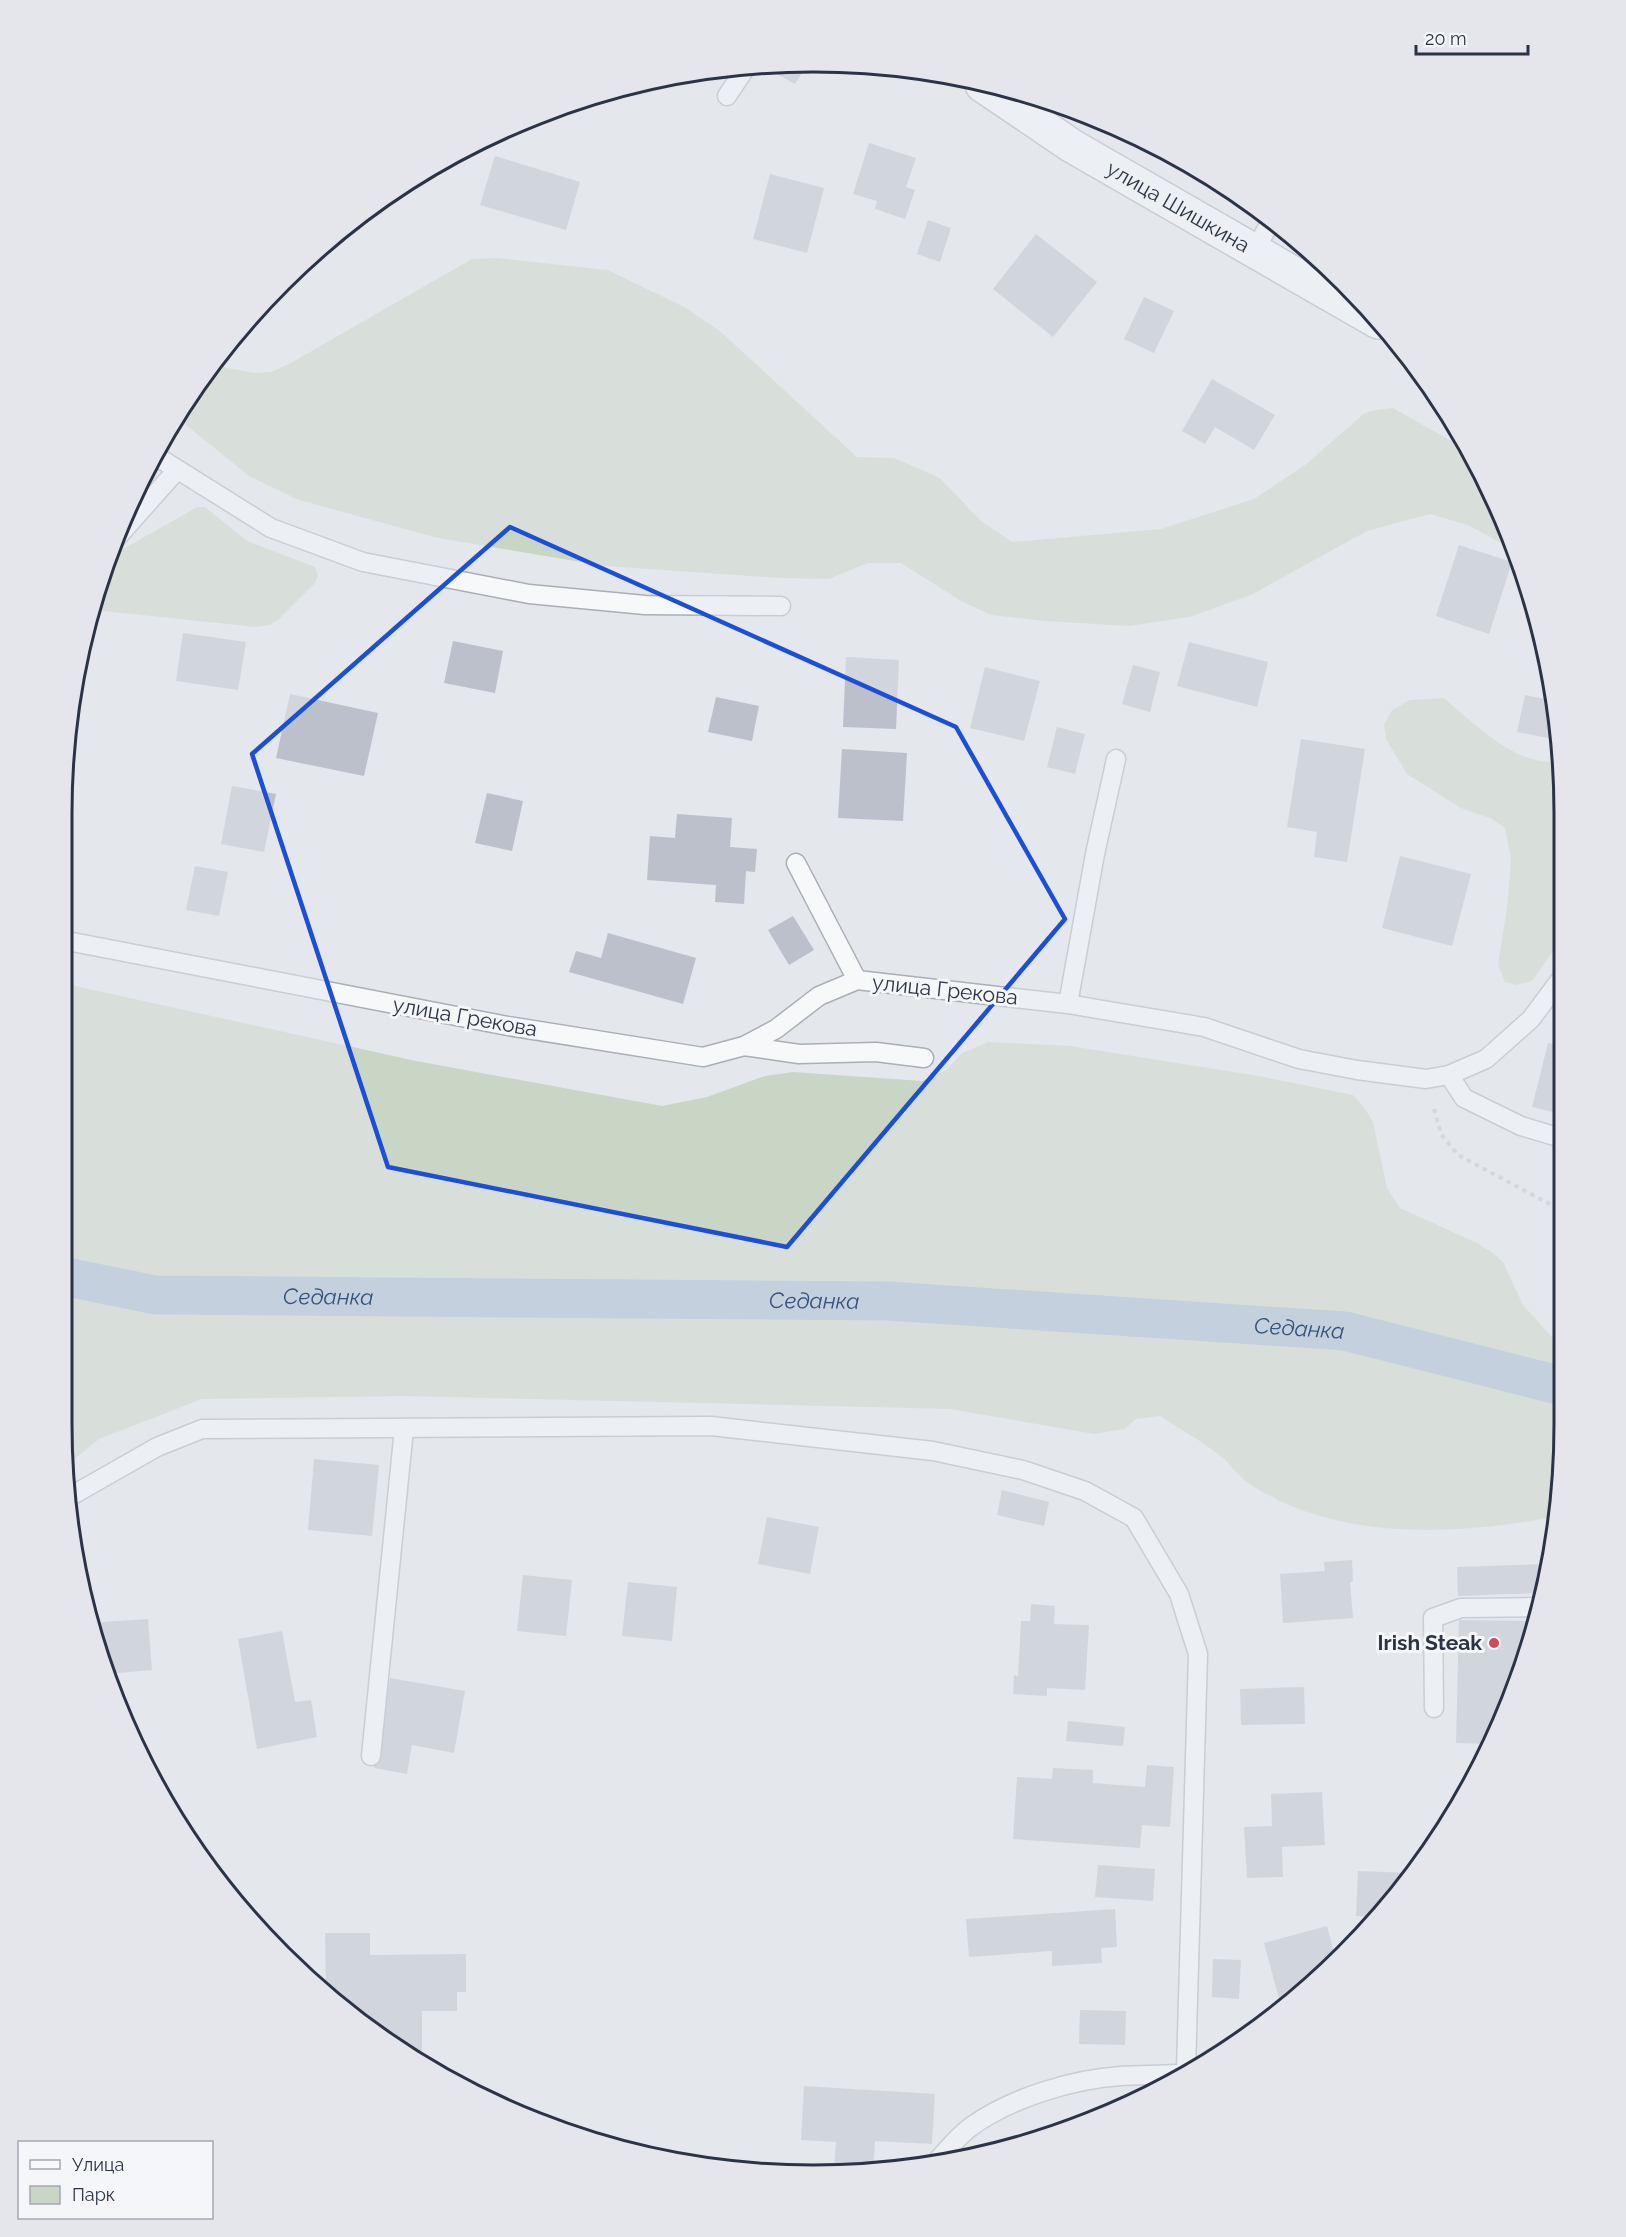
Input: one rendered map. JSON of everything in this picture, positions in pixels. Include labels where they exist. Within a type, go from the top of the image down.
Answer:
[{"type":"street","name":"улица Шишкина","points":[[1034,107],[1072,146],[1357,310]]},
{"type":"lane","points":[[727,96],[740,76]]},
{"type":"lane","points":[[1254,252],[1267,228]]},
{"type":"lane","points":[[162,460],[272,528],[363,562],[529,594],[645,605],[781,606]]},
{"type":"lane","points":[[132,521],[177,470]]},
{"type":"lane","points":[[1068,1004],[1095,854],[1116,759]]},
{"type":"lane","points":[[796,863],[857,980]]},
{"type":"lane","name":"улица Грекова","points":[[72,942],[508,1026],[703,1057],[744,1046],[776,1029],[819,996],[857,980],[1068,1004],[1204,1027],[1299,1059],[1357,1070],[1426,1079],[1449,1075],[1486,1059],[1531,1019],[1554,988]]},
{"type":"lane","points":[[744,1046],[799,1054],[876,1052],[924,1058]]},
{"type":"lane","points":[[1449,1075],[1464,1098],[1521,1126],[1554,1136]]},
{"type":"lane","points":[[76,1493],[157,1447],[202,1429],[711,1426],[933,1451],[1023,1470],[1084,1491],[1134,1518],[1179,1594],[1198,1654],[1186,2065]]},
{"type":"lane","points":[[371,1756],[404,1429]]},
{"type":"lane","points":[[1434,1708],[1433,1618],[1461,1608],[1531,1607]]},
{"type":"lane","points":[[944,2153],[970,2127],[996,2111],[1028,2098],[1073,2084],[1119,2076],[1168,2074]]},
{"type":"path","points":[[1426,1079],[1442,1134],[1458,1155],[1554,1206]]},
{"type":"highlighted area","points":[[510,527],[956,727],[1065,919],[787,1247],[388,1167],[252,754]]},
{"type":"green space","points":[[496,258],[608,270],[686,308],[721,332],[857,457],[894,458],[940,478],[981,521],[1012,542],[1161,529],[1254,499],[1305,465],[1365,413],[1393,408],[1456,443],[1478,485],[1504,544],[1468,525],[1430,514],[1367,531],[1251,595],[1189,617],[1129,626],[1044,621],[991,615],[961,601],[901,563],[868,563],[829,579],[780,578],[605,566],[438,538],[299,500],[249,476],[183,423],[221,367],[255,373],[271,372],[289,364],[472,259]]},
{"type":"green space","points":[[197,507],[205,507],[247,541],[315,567],[318,576],[315,583],[270,625],[256,627],[103,611],[101,609],[111,575],[119,553]]},
{"type":"green space","points":[[1444,698],[1496,741],[1527,757],[1552,761],[1554,950],[1532,981],[1517,985],[1505,982],[1498,965],[1507,907],[1511,859],[1505,828],[1492,819],[1461,808],[1407,774],[1386,739],[1384,725],[1392,710],[1410,700]]},
{"type":"green space","points":[[72,985],[416,1061],[662,1106],[707,1097],[765,1076],[793,1072],[922,1081],[946,1070],[962,1053],[988,1042],[1070,1046],[1259,1076],[1353,1095],[1373,1122],[1387,1188],[1400,1208],[1477,1243],[1493,1253],[1503,1262],[1523,1305],[1554,1337],[1554,1424],[1548,1518],[1478,1528],[1399,1529],[1360,1525],[1322,1517],[1285,1503],[1251,1485],[1215,1451],[1160,1416],[1136,1419],[1124,1429],[1094,1434],[950,1409],[405,1396],[202,1399],[99,1439],[73,1460]]},
{"type":"building","points":[[802,72],[795,84],[776,74]]},
{"type":"building","points":[[869,143],[916,158],[906,187],[915,190],[905,219],[875,209],[877,201],[853,194]]},
{"type":"building","points":[[495,156],[580,182],[566,230],[480,205]]},
{"type":"building","points":[[770,174],[824,188],[807,253],[753,239]]},
{"type":"building","points":[[928,220],[951,228],[940,262],[917,254]]},
{"type":"building","points":[[1036,234],[1097,282],[1053,337],[993,289]]},
{"type":"building","points":[[1144,297],[1174,311],[1154,353],[1124,339]]},
{"type":"building","points":[[1212,379],[1275,415],[1254,450],[1215,427],[1205,444],[1182,431]]},
{"type":"building","points":[[1459,545],[1510,561],[1511,565],[1489,634],[1436,616]]},
{"type":"building","points":[[183,633],[246,642],[238,690],[176,681]]},
{"type":"building","points":[[453,641],[503,651],[495,693],[444,683]]},
{"type":"building","points":[[1189,642],[1268,662],[1257,707],[1177,686]]},
{"type":"building","points":[[846,657],[899,660],[896,729],[843,727]]},
{"type":"building","points":[[1133,665],[1160,672],[1150,712],[1122,704]]},
{"type":"building","points":[[985,667],[1040,681],[1024,741],[970,728]]},
{"type":"building","points":[[290,694],[378,713],[364,776],[276,758]]},
{"type":"building","points":[[1525,695],[1545,699],[1550,738],[1517,732]]},
{"type":"building","points":[[716,697],[759,706],[752,741],[708,732]]},
{"type":"building","points":[[1057,727],[1085,734],[1075,774],[1047,767]]},
{"type":"building","points":[[1301,739],[1365,749],[1347,862],[1314,857],[1317,832],[1287,827]]},
{"type":"building","points":[[842,749],[907,753],[903,821],[838,818]]},
{"type":"building","points":[[232,786],[276,794],[264,852],[221,844]]},
{"type":"building","points":[[487,793],[523,801],[512,851],[475,843]]},
{"type":"building","points":[[677,814],[732,818],[730,847],[757,849],[755,872],[746,871],[744,904],[715,902],[716,885],[647,880],[650,836],[675,838]]},
{"type":"building","points":[[1400,856],[1471,874],[1452,946],[1382,928]]},
{"type":"building","points":[[195,866],[228,872],[219,916],[186,910]]},
{"type":"building","points":[[793,916],[814,950],[789,965],[768,930]]},
{"type":"building","points":[[608,933],[696,958],[683,1004],[569,972],[576,951],[601,958]]},
{"type":"building","points":[[1548,1043],[1554,1044],[1554,1112],[1532,1107]]},
{"type":"building","points":[[314,1459],[379,1465],[372,1536],[308,1530]]},
{"type":"building","points":[[1002,1490],[1049,1502],[1044,1526],[997,1515]]},
{"type":"building","points":[[767,1517],[819,1527],[810,1574],[758,1564]]},
{"type":"building","points":[[1352,1560],[1353,1582],[1350,1582],[1353,1618],[1283,1623],[1280,1574],[1325,1571],[1324,1562]]},
{"type":"building","points":[[1541,1564],[1534,1593],[1458,1596],[1457,1567]]},
{"type":"building","points":[[523,1575],[572,1580],[566,1636],[517,1631]]},
{"type":"building","points":[[628,1582],[677,1587],[672,1641],[622,1636]]},
{"type":"building","points":[[1031,1604],[1055,1606],[1054,1624],[1089,1625],[1085,1690],[1047,1688],[1047,1696],[1013,1694],[1014,1675],[1018,1676],[1021,1621],[1030,1621]]},
{"type":"building","points":[[148,1619],[152,1670],[115,1673],[99,1622]]},
{"type":"building","name":"Irish Steak","points":[[1459,1620],[1528,1621],[1498,1708],[1482,1744],[1456,1743]]},
{"type":"building","points":[[282,1631],[295,1702],[311,1700],[317,1737],[257,1749],[238,1639]]},
{"type":"building","points":[[390,1678],[465,1691],[454,1753],[412,1745],[407,1774],[374,1768]]},
{"type":"building","points":[[1304,1687],[1305,1724],[1241,1725],[1240,1689]]},
{"type":"building","points":[[1068,1721],[1125,1727],[1123,1746],[1066,1741]]},
{"type":"building","points":[[1147,1765],[1174,1767],[1170,1827],[1142,1825],[1140,1848],[1013,1839],[1017,1777],[1052,1779],[1053,1768],[1093,1770],[1093,1783],[1145,1787]]},
{"type":"building","points":[[1322,1792],[1325,1845],[1282,1847],[1283,1877],[1247,1878],[1244,1827],[1272,1826],[1271,1794]]},
{"type":"building","points":[[1098,1865],[1155,1869],[1153,1901],[1095,1897]]},
{"type":"building","points":[[1358,1871],[1403,1873],[1366,1917],[1356,1916]]},
{"type":"building","points":[[1115,1909],[1117,1947],[1101,1948],[1102,1963],[1052,1966],[1052,1951],[969,1957],[966,1919]]},
{"type":"building","points":[[1327,1926],[1334,1951],[1279,2000],[1264,1943]]},
{"type":"building","points":[[325,1933],[370,1933],[370,1955],[466,1954],[466,1992],[457,1992],[457,2011],[422,2011],[422,2053],[362,2012],[326,1983]]},
{"type":"building","points":[[1213,1959],[1241,1960],[1239,1999],[1212,1997]]},
{"type":"building","points":[[1080,2010],[1126,2011],[1125,2045],[1079,2044]]},
{"type":"building","points":[[804,2086],[935,2094],[932,2144],[875,2141],[874,2162],[834,2164],[836,2142],[801,2140]]},
{"type":"waterway","name":"Седанка","points":[[72,1278],[155,1295],[888,1301],[1345,1331],[1554,1384]]},
{"type":"place","name":"Irish Steak","points":[[1494,1643]]}]
